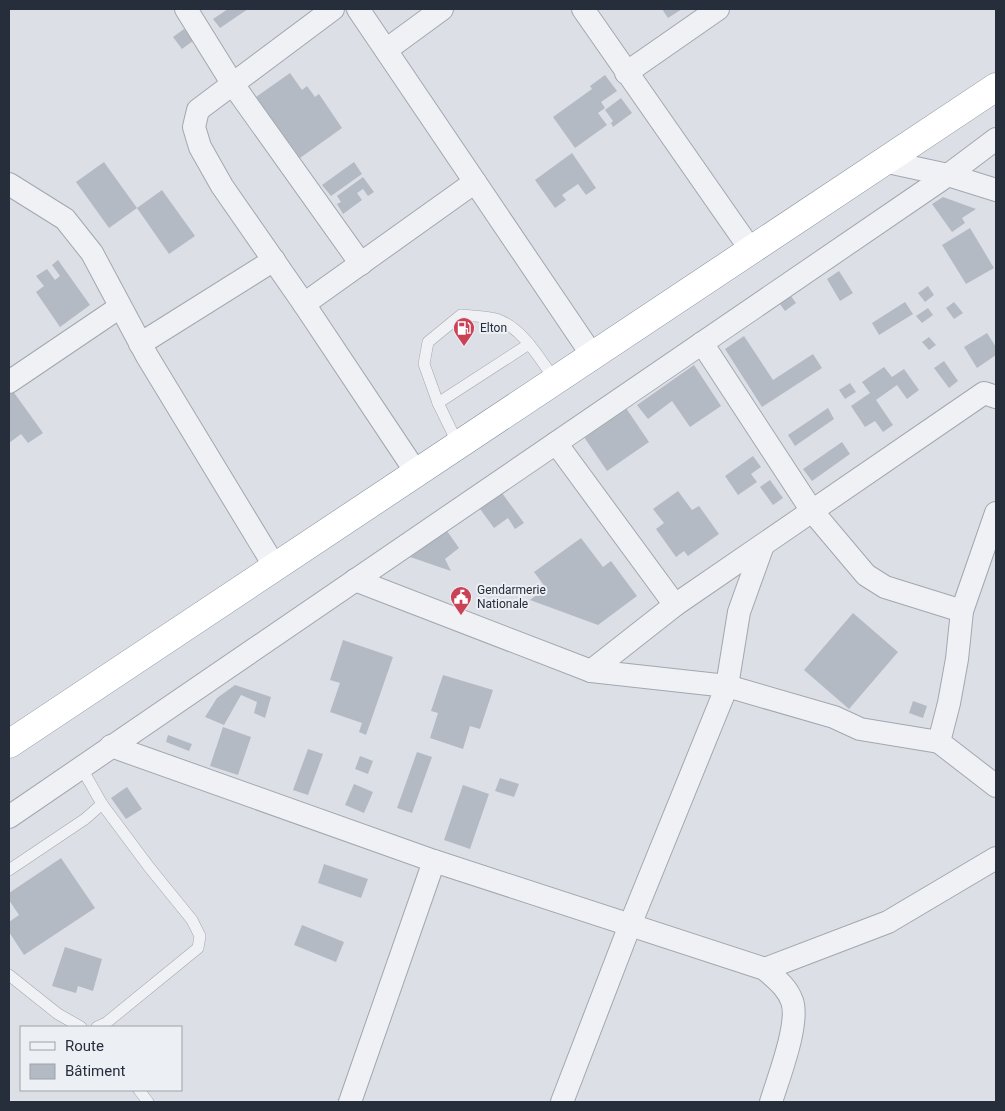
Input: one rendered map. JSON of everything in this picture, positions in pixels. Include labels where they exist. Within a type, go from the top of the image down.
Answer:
[{"type":"highway","points":[[9,744],[996,87]]},
{"type":"street","points":[[186,9],[232,83],[361,264]]},
{"type":"street","points":[[333,9],[198,110],[194,128],[200,147],[222,186],[304,304],[416,472]]},
{"type":"street","points":[[358,9],[592,355]]},
{"type":"street","points":[[386,50],[442,9]]},
{"type":"street","points":[[582,9],[751,250]]},
{"type":"street","points":[[626,73],[718,9]]},
{"type":"street","points":[[9,817],[948,175],[996,139]]},
{"type":"street","points":[[883,161],[948,175],[996,190]]},
{"type":"street","points":[[304,304],[475,182]]},
{"type":"street","points":[[9,184],[65,219],[92,253],[140,344],[187,425],[275,566]]},
{"type":"street","points":[[140,344],[274,260]]},
{"type":"street","points":[[9,382],[120,307]]},
{"type":"street","points":[[702,343],[812,511],[866,575],[885,587],[962,611]]},
{"type":"street","points":[[591,671],[676,605],[812,511],[992,391]]},
{"type":"street","points":[[556,443],[676,605]]},
{"type":"street","points":[[939,742],[949,704],[957,659],[962,611],[996,513]]},
{"type":"street","points":[[562,1102],[630,925],[727,686],[739,612],[763,545]]},
{"type":"street","points":[[356,580],[591,671],[727,686],[834,717],[860,729],[939,742],[996,786]]},
{"type":"street","points":[[111,746],[434,861],[765,969],[783,985],[793,1002],[793,1026],[771,1102]]},
{"type":"street","points":[[765,969],[888,922],[996,858]]},
{"type":"street","points":[[350,1102],[434,861]]},
{"type":"lane","points":[[458,444],[438,403],[424,364],[428,342],[461,315],[494,319],[508,325],[529,344],[555,380]]},
{"type":"lane","points":[[438,403],[529,344]]},
{"type":"lane","points":[[81,767],[102,804],[192,920],[200,936],[198,948],[106,1023],[99,1026]]},
{"type":"lane","points":[[9,870],[85,820],[102,804]]},
{"type":"lane","points":[[9,974],[58,1014],[79,1026]]},
{"type":"lane","points":[[140,1091],[148,1102]]},
{"type":"building","points":[[228,9],[248,9],[220,28],[213,19]]},
{"type":"building","points":[[662,9],[682,9],[668,18]]},
{"type":"building","points":[[184,29],[193,41],[182,49],[173,37]]},
{"type":"building","points":[[290,73],[302,90],[307,86],[315,97],[319,94],[342,128],[300,158],[256,97]]},
{"type":"building","points":[[605,75],[617,91],[601,102],[605,108],[598,113],[607,125],[575,148],[553,117],[592,89],[590,86]]},
{"type":"building","points":[[621,98],[632,113],[613,127],[611,123],[613,121],[605,110]]},
{"type":"building","points":[[572,153],[596,188],[586,195],[578,184],[562,195],[566,200],[555,208],[535,180]]},
{"type":"building","points":[[104,162],[137,208],[109,228],[76,182]]},
{"type":"building","points":[[354,162],[362,174],[331,196],[322,185]]},
{"type":"building","points":[[363,177],[374,192],[368,196],[363,189],[357,193],[362,200],[343,214],[337,204],[341,202],[337,196]]},
{"type":"building","points":[[162,190],[195,236],[169,254],[137,208]]},
{"type":"building","points":[[943,197],[976,209],[962,218],[965,223],[952,232],[932,204]]},
{"type":"building","points":[[970,228],[994,268],[966,284],[942,245]]},
{"type":"building","points":[[58,260],[90,305],[60,327],[36,292],[44,286],[36,276],[47,269],[55,280],[60,276],[52,265]]},
{"type":"building","points":[[839,271],[853,293],[840,301],[827,279]]},
{"type":"building","points":[[928,286],[934,295],[925,302],[918,293]]},
{"type":"building","points":[[791,296],[796,303],[785,311],[780,304]]},
{"type":"building","points":[[905,302],[913,314],[879,335],[872,323]]},
{"type":"building","points":[[954,302],[963,313],[954,319],[946,308]]},
{"type":"building","points":[[928,308],[933,315],[922,323],[916,316]]},
{"type":"building","points":[[987,333],[996,347],[996,355],[977,368],[964,347]]},
{"type":"building","points":[[744,336],[773,380],[813,354],[822,368],[762,407],[725,349]]},
{"type":"building","points":[[929,337],[936,345],[929,350],[922,342]]},
{"type":"building","points":[[944,361],[958,381],[949,388],[934,368]]},
{"type":"building","points":[[694,365],[721,406],[690,427],[672,401],[648,419],[637,405]]},
{"type":"building","points":[[884,367],[892,377],[904,369],[919,390],[907,399],[897,385],[876,400],[893,425],[883,432],[875,421],[865,427],[851,406],[870,393],[862,382]]},
{"type":"building","points":[[850,383],[856,392],[845,399],[839,390]]},
{"type":"building","points":[[10,387],[43,433],[28,443],[21,434],[9,443]]},
{"type":"building","points":[[626,408],[649,442],[607,471],[584,437]]},
{"type":"building","points":[[828,408],[834,419],[795,446],[788,435]]},
{"type":"building","points":[[842,442],[850,454],[812,481],[803,469]]},
{"type":"building","points":[[753,456],[761,467],[751,474],[757,482],[738,495],[725,476]]},
{"type":"building","points":[[770,480],[783,498],[773,505],[760,487]]},
{"type":"building","points":[[678,491],[692,510],[699,506],[719,534],[688,556],[684,551],[676,557],[656,529],[664,523],[653,509]]},
{"type":"building","points":[[502,493],[524,523],[515,529],[508,518],[494,528],[480,509]]},
{"type":"building","points":[[447,531],[459,548],[445,559],[451,571],[410,557]]},
{"type":"building","points":[[581,538],[603,567],[611,561],[637,596],[598,625],[530,600],[546,588],[534,572]]},
{"type":"building","points":[[853,613],[898,652],[849,709],[804,670]]},
{"type":"building","points":[[343,640],[393,657],[366,735],[359,732],[362,723],[330,712],[340,683],[330,680]]},
{"type":"building","points":[[443,675],[493,690],[480,729],[470,726],[463,749],[430,738],[438,713],[431,711]]},
{"type":"building","points":[[235,685],[271,697],[265,718],[254,713],[257,702],[241,695],[224,725],[205,717],[217,698]]},
{"type":"building","points":[[913,701],[927,706],[923,718],[909,713]]},
{"type":"building","points":[[223,727],[251,737],[238,775],[210,766]]},
{"type":"building","points":[[168,735],[192,744],[189,751],[166,742]]},
{"type":"building","points":[[308,749],[323,754],[308,795],[293,790]]},
{"type":"building","points":[[417,752],[432,757],[412,813],[397,808]]},
{"type":"building","points":[[360,756],[373,761],[368,774],[355,769]]},
{"type":"building","points":[[500,778],[519,784],[514,797],[495,791]]},
{"type":"building","points":[[354,784],[373,792],[364,813],[345,805]]},
{"type":"building","points":[[463,785],[489,794],[470,849],[444,840]]},
{"type":"building","points":[[127,787],[142,809],[126,819],[111,798]]},
{"type":"building","points":[[61,858],[95,908],[24,955],[9,932],[9,922],[19,915],[9,900],[9,893]]},
{"type":"building","points":[[324,864],[368,879],[361,898],[318,883]]},
{"type":"building","points":[[302,925],[344,942],[336,962],[294,945]]},
{"type":"building","points":[[65,947],[102,959],[93,991],[78,986],[76,993],[52,986]]},
{"type":"place","name":"Elton","points":[[464,347]]},
{"type":"place","name":"Gendarmerie Nationale","points":[[461,616]]}]
